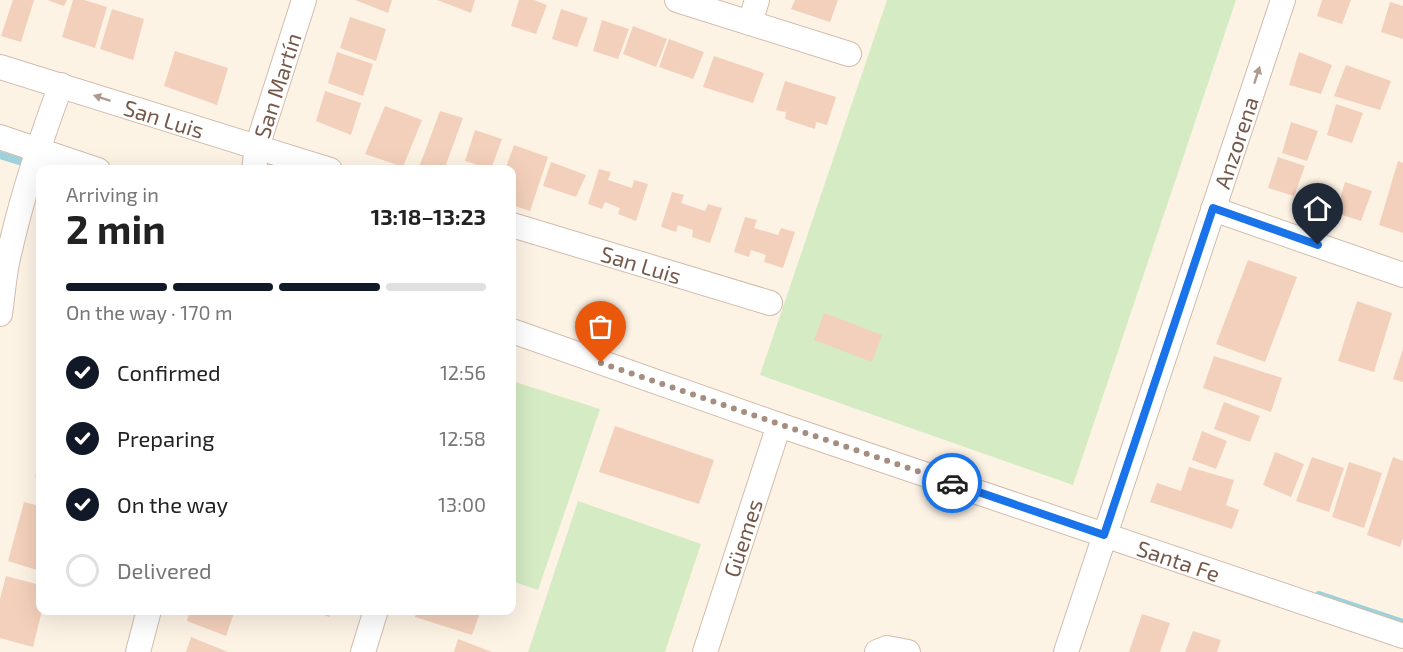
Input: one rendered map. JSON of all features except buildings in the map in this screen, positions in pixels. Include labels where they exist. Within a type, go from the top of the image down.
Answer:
[{"type":"street","name":"San Martín","points":[[256,158],[304,0]]},
{"type":"street","points":[[676,0],[849,54]]},
{"type":"street","points":[[750,23],[757,0]]},
{"type":"street","name":"Anzorena","points":[[1066,652],[1282,0]]},
{"type":"street","name":"San Luis","points":[[0,67],[61,85],[256,158],[299,165]]},
{"type":"street","points":[[0,314],[4,255],[37,150],[61,85]]},
{"type":"street","points":[[0,137],[83,165]]},
{"type":"street","points":[[1213,208],[1403,275]]},
{"type":"street","name":"San Luis","points":[[516,226],[770,303]]},
{"type":"street","name":"Santa Fe","points":[[516,333],[1403,636]]},
{"type":"street","name":"Güemes","points":[[705,652],[779,425]]},
{"type":"street","points":[[138,652],[148,615]]},
{"type":"street","points":[[363,652],[374,615]]},
{"type":"street","points":[[877,652],[887,648],[908,652]]},
{"type":"green space","points":[[887,0],[1236,0],[1073,485],[760,375]]},
{"type":"green space","points":[[516,382],[600,409],[538,590],[516,582]]},
{"type":"green space","points":[[578,501],[701,544],[665,652],[528,652]]},
{"type":"waterway","points":[[0,155],[19,161]]},
{"type":"waterway","points":[[1319,595],[1403,623]]},
{"type":"way so far","points":[[601,363],[952,483]]},
{"type":"route","points":[[952,483],[1104,535],[1213,208],[1318,245]]}]
